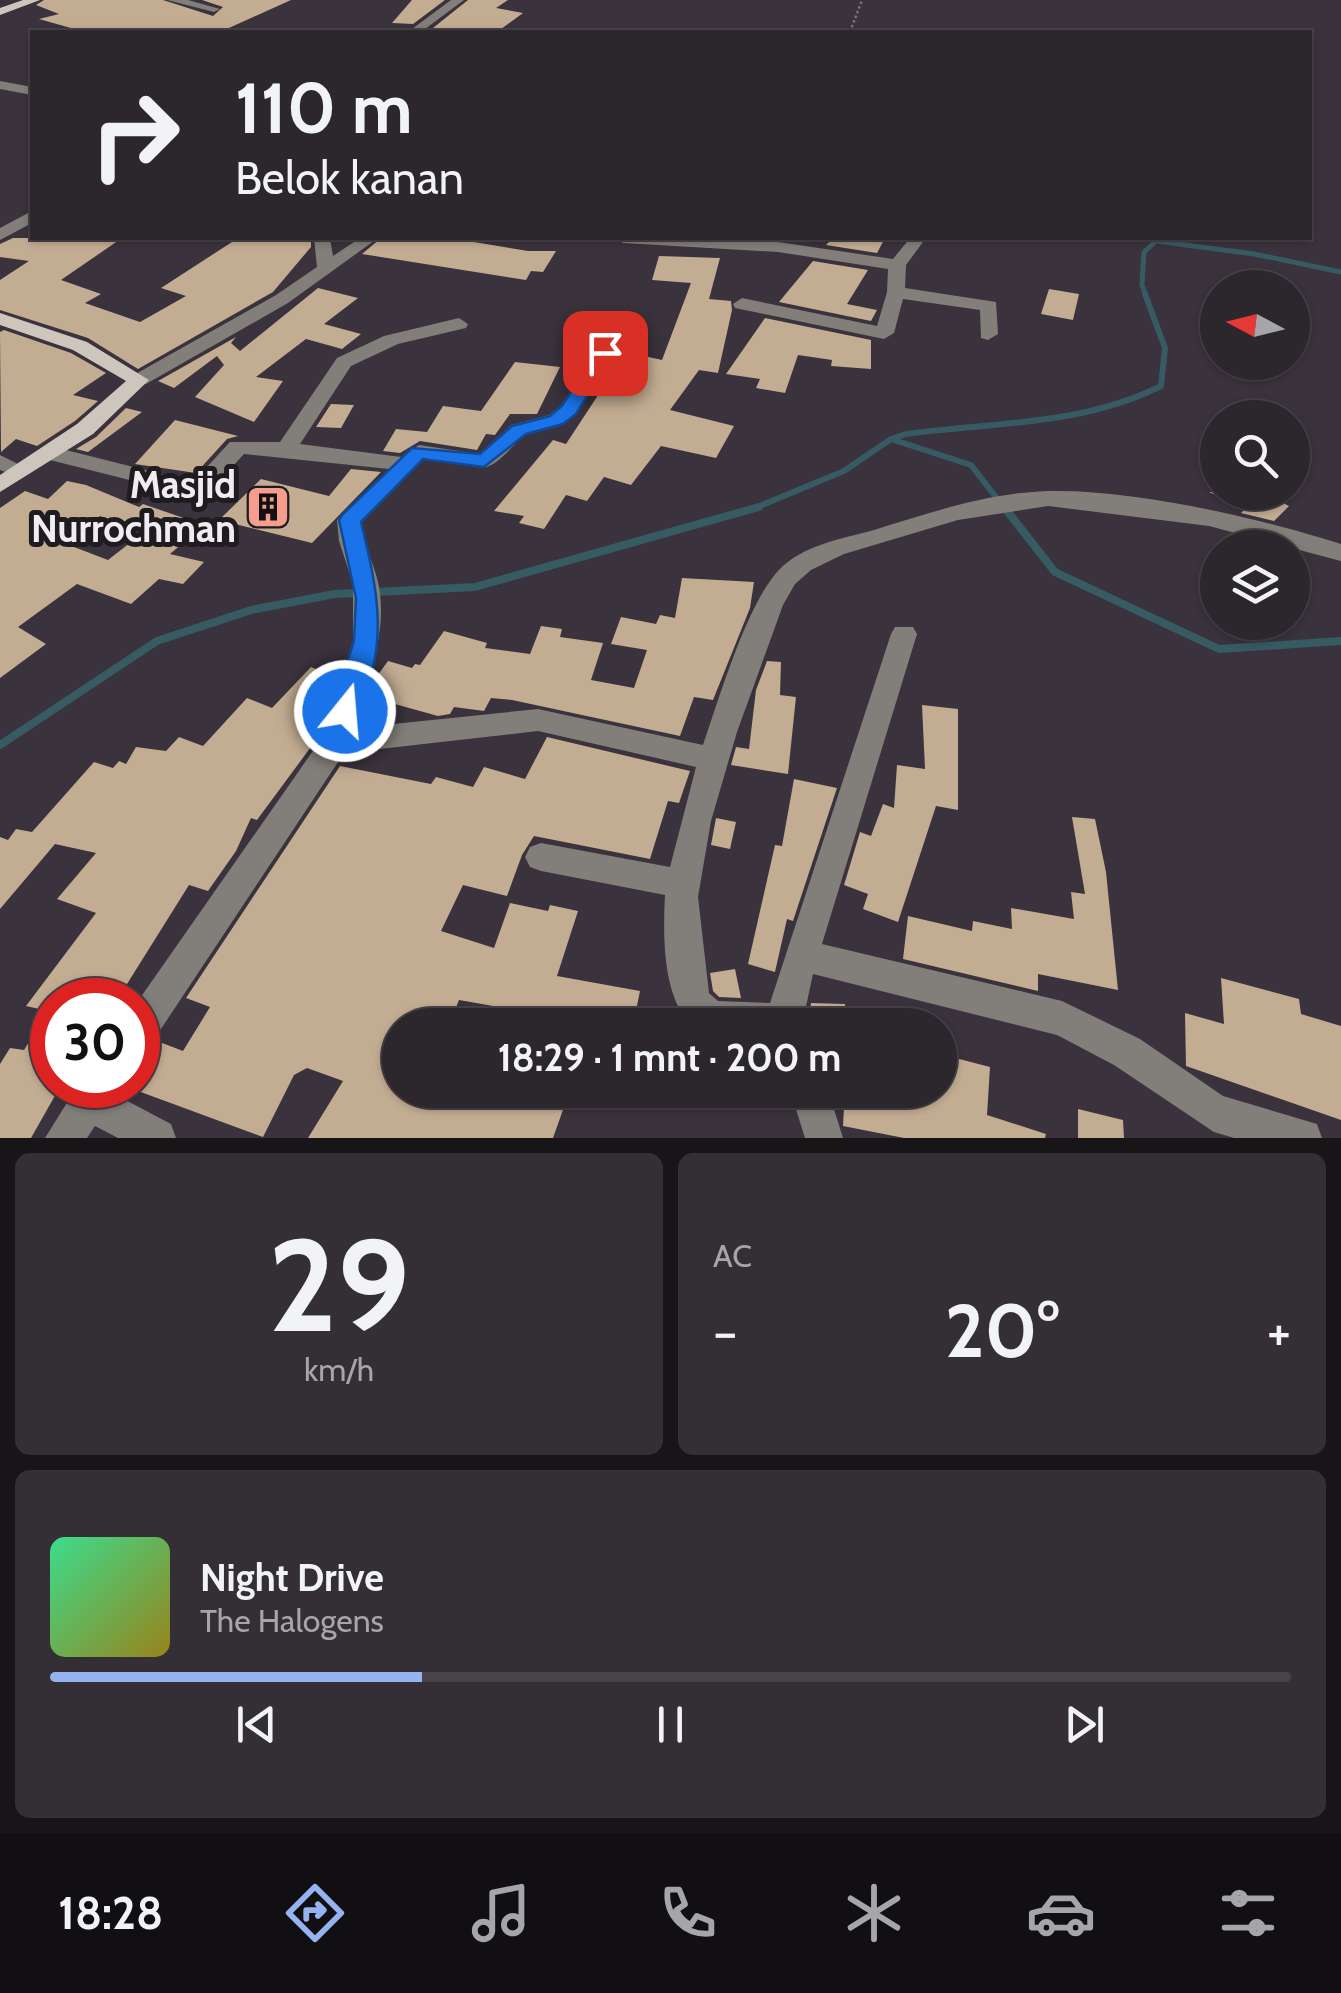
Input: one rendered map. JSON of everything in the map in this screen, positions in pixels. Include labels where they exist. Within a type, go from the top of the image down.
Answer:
[{"type":"main road","points":[[0,12],[34,0]]},
{"type":"main road","points":[[0,486],[11,467],[50,453],[85,429],[139,380],[80,346],[2,321]]},
{"type":"street","points":[[173,0],[214,9]]},
{"type":"street","points":[[417,30],[458,0]]},
{"type":"street","points":[[0,85],[30,90]]},
{"type":"street","points":[[0,235],[30,217]]},
{"type":"street","points":[[322,240],[326,268]]},
{"type":"street","points":[[139,380],[266,309],[367,240]]},
{"type":"street","points":[[684,240],[778,246],[897,265]]},
{"type":"street","points":[[742,304],[884,333],[896,292],[897,265],[916,240]]},
{"type":"street","points":[[896,292],[989,306],[988,334]]},
{"type":"street","points":[[286,449],[344,362],[391,340],[459,324]]},
{"type":"street","points":[[160,999],[335,742],[366,641],[367,591],[351,540],[350,520],[404,464],[422,452],[484,461],[519,430],[556,420],[569,410],[622,329]]},
{"type":"street","points":[[50,453],[196,489],[238,447],[404,464]]},
{"type":"street","points":[[700,1008],[693,1002],[684,943],[682,884],[712,759],[770,603],[791,572],[814,556],[972,509],[1025,500],[1082,500],[1182,513],[1281,532],[1341,553]]},
{"type":"street","points":[[788,1008],[904,634]]},
{"type":"street","points":[[335,742],[538,720],[712,759]]},
{"type":"street","points":[[541,857],[682,884]]},
{"type":"street","points":[[801,956],[1062,1019],[1127,1052],[1214,1113],[1303,1138]]},
{"type":"street","points":[[64,1138],[84,1108]]},
{"type":"street","points":[[114,1108],[157,1138]]},
{"type":"street","points":[[815,1108],[824,1138]]},
{"type":"path","points":[[851,30],[862,0]]},
{"type":"building","points":[[44,0],[163,0],[213,16],[223,7],[202,0],[291,0],[224,30],[78,30],[39,19],[59,14],[36,5]]},
{"type":"building","points":[[412,0],[445,0],[413,24],[392,23]]},
{"type":"building","points":[[468,0],[508,0],[496,8],[523,13],[500,30],[430,30]]},
{"type":"building","points":[[13,238],[119,240],[61,280],[101,294],[85,303],[140,322],[186,296],[161,288],[232,242],[311,240],[311,247],[273,292],[138,369],[88,338],[0,310],[0,280],[29,261],[0,257],[0,244]]},
{"type":"building","points":[[379,240],[462,240],[528,251],[556,251],[543,272],[531,271],[526,280],[362,254]]},
{"type":"building","points":[[831,240],[884,240],[877,253],[826,245]]},
{"type":"building","points":[[659,256],[720,258],[709,299],[731,301],[732,310],[718,373],[699,370],[670,410],[734,426],[716,458],[661,446],[631,485],[604,477],[587,501],[566,495],[544,529],[519,523],[524,516],[494,511],[553,440],[566,444],[604,386],[600,385],[626,352],[662,360],[691,283],[652,280]]},
{"type":"building","points":[[813,261],[868,270],[847,304],[877,310],[871,321],[779,302]]},
{"type":"building","points":[[318,288],[358,298],[324,324],[361,334],[342,349],[306,339],[256,377],[283,381],[254,422],[195,397],[224,365],[217,356],[174,388],[158,381],[236,337],[231,343],[240,351]]},
{"type":"building","points":[[1049,289],[1079,294],[1073,320],[1041,314]]},
{"type":"building","points":[[765,318],[871,340],[871,369],[831,366],[832,360],[798,355],[785,393],[756,388],[760,379],[726,374]]},
{"type":"building","points":[[4,330],[71,353],[106,373],[73,395],[98,401],[75,421],[37,446],[16,439],[1,452],[0,332]]},
{"type":"building","points":[[515,362],[560,367],[537,414],[510,414],[495,435],[486,434],[477,450],[420,441],[400,453],[383,451],[396,429],[427,432],[443,406],[481,411]]},
{"type":"building","points":[[331,404],[354,405],[341,428],[316,427]]},
{"type":"building","points":[[126,408],[142,412],[88,452],[76,449],[96,437]]},
{"type":"building","points":[[175,420],[238,436],[227,439],[196,473],[135,464]]},
{"type":"building","points":[[351,469],[381,472],[312,543],[219,520],[261,479],[329,496]]},
{"type":"building","points":[[67,481],[204,525],[170,554],[204,562],[183,584],[159,579],[131,604],[77,584],[18,627],[46,644],[0,678],[0,508],[25,491],[48,499]],"holes":[[[100,516],[144,532],[108,560],[61,542]]]},
{"type":"building","points":[[1244,510],[1285,510],[1274,521],[1241,513]]},
{"type":"building","points":[[682,578],[754,582],[750,608],[713,700],[694,697],[680,736],[512,700],[491,698],[484,711],[454,707],[450,714],[438,716],[384,701],[380,705],[366,701],[372,683],[388,661],[412,668],[420,665],[444,631],[487,643],[485,648],[530,654],[541,626],[562,629],[560,637],[603,643],[591,680],[634,688],[647,650],[611,644],[621,617],[656,624],[660,615],[675,618]]},
{"type":"building","points":[[767,661],[781,662],[780,695],[796,697],[788,774],[731,765],[736,747],[749,749],[756,690]]},
{"type":"building","points":[[311,667],[337,678],[319,736],[257,820],[251,818],[236,851],[208,891],[189,885],[131,978],[47,978],[96,913],[57,899],[96,853],[55,844],[0,909],[0,837],[8,840],[16,829],[32,832],[94,762],[113,768],[119,761],[126,764],[136,747],[166,751],[179,737],[203,746],[247,698],[272,708]]},
{"type":"building","points":[[922,705],[958,709],[958,810],[936,806],[898,922],[863,909],[868,894],[844,885],[860,832],[871,836],[883,804],[894,808],[897,765],[925,769]]},
{"type":"building","points":[[547,737],[690,771],[679,803],[668,801],[650,859],[534,836],[522,855],[507,896],[463,885],[441,931],[494,948],[510,903],[548,911],[550,905],[578,911],[557,976],[640,991],[636,1008],[504,1008],[459,1000],[456,1008],[382,1008],[382,1108],[564,1108],[553,1138],[308,1138],[343,1081],[307,1068],[294,1075],[263,1137],[160,1099],[160,1042],[183,1051],[210,1007],[186,998],[340,766],[431,784],[436,777],[473,787],[484,767],[525,779]]},
{"type":"building","points":[[794,779],[837,788],[793,921],[787,919],[775,972],[748,964],[775,845],[782,846]]},
{"type":"building","points":[[1072,817],[1095,819],[1106,872],[1118,990],[1038,974],[1038,991],[903,959],[908,916],[972,931],[973,921],[1012,929],[1011,908],[1074,919],[1071,892],[1085,894]]},
{"type":"building","points":[[716,818],[736,822],[730,849],[711,845]]},
{"type":"building","points":[[735,969],[741,998],[719,997],[713,991],[710,973]]},
{"type":"building","points":[[1221,978],[1299,999],[1301,1014],[1341,1026],[1341,1120],[1186,1066],[1185,1013],[1224,1024]]},
{"type":"building","points":[[811,1003],[845,1004],[845,1008],[810,1008]]},
{"type":"building","points":[[30,1040],[30,1108],[48,1108],[31,1138],[0,1138],[0,1064],[10,1048],[24,1050]]},
{"type":"building","points":[[957,1058],[990,1067],[987,1115],[1046,1134],[1045,1138],[904,1138],[843,1126],[844,1108],[957,1108]]},
{"type":"building","points":[[1078,1109],[1123,1120],[1124,1138],[1078,1138]]},
{"type":"waterway","points":[[1146,296],[1142,285],[1144,252],[1156,241],[1254,254],[1341,272]]},
{"type":"waterway","points":[[753,509],[844,471],[891,439],[906,434],[1068,416],[1100,409],[1161,386],[1165,348],[1145,294]]},
{"type":"waterway","points":[[894,440],[971,465],[1006,510]]},
{"type":"waterway","points":[[753,509],[759,507]]},
{"type":"waterway","points":[[1004,507],[1055,572],[1219,649],[1341,641]]},
{"type":"waterway","points":[[0,745],[157,641],[251,610],[335,594],[475,587],[753,509]]},
{"type":"place","name":"Masjid Nurrochman","points":[[268,507]]},
{"type":"route","points":[[345,711],[366,641],[368,598],[351,540],[350,520],[419,452],[484,461],[519,430],[556,420],[569,410],[605,353]]}]
